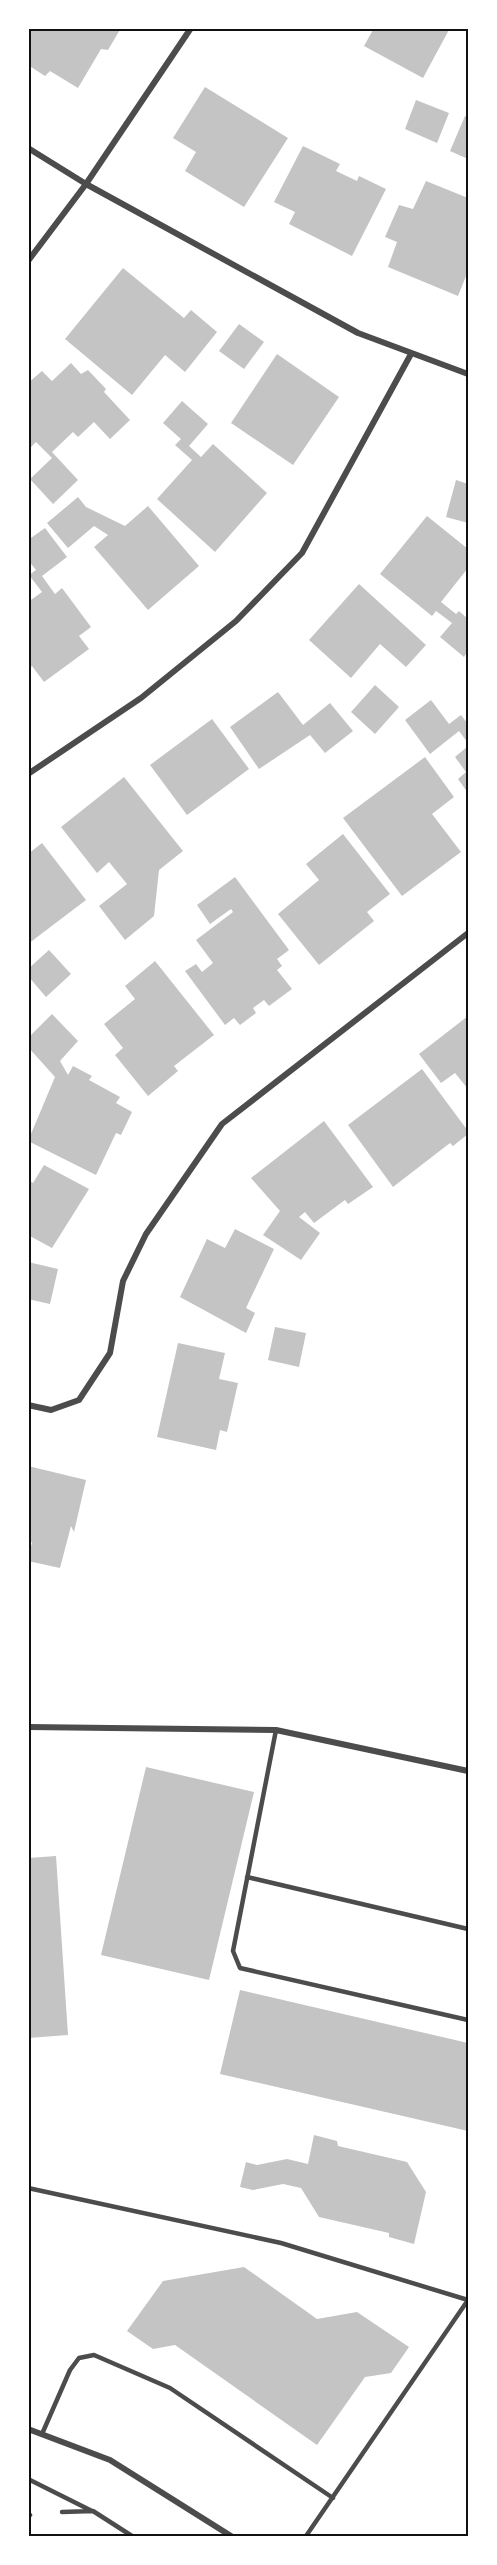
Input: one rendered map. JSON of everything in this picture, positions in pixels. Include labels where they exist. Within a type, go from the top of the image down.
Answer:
[{"type":"street","points":[[28,261],[86,184],[191,28]]},
{"type":"street","points":[[28,148],[86,184],[358,333],[468,374]]},
{"type":"street","points":[[28,774],[141,698],[236,621],[302,553],[411,354]]},
{"type":"street","points":[[28,1405],[51,1410],[79,1400],[110,1353],[123,1281],[146,1234],[222,1124],[468,933]]},
{"type":"street","points":[[28,1727],[276,1730],[468,1771]]},
{"type":"street","points":[[28,2429],[110,2460],[231,2536]]},
{"type":"lane","points":[[276,1730],[233,1951],[240,1968],[468,2020]]},
{"type":"lane","points":[[247,1877],[468,1929]]},
{"type":"lane","points":[[28,2188],[281,2243],[468,2300],[306,2536]]},
{"type":"lane","points":[[42,2434],[70,2370],[79,2358],[94,2355],[170,2388],[333,2498]]},
{"type":"lane","points":[[28,2479],[93,2511],[132,2536]]},
{"type":"lane","points":[[62,2512],[93,2511]]},
{"type":"building","points":[[28,28],[121,28],[108,50],[101,49],[78,88],[50,71],[45,76],[28,65]]},
{"type":"building","points":[[374,28],[450,28],[423,78],[364,46]]},
{"type":"building","points":[[205,87],[288,138],[244,207],[185,171],[196,152],[173,138]]},
{"type":"building","points":[[416,100],[449,113],[437,143],[405,129]]},
{"type":"building","points":[[465,116],[468,117],[468,159],[450,151]]},
{"type":"building","points":[[303,146],[340,164],[336,171],[357,181],[359,176],[386,189],[352,256],[289,224],[295,212],[274,202]]},
{"type":"building","points":[[426,181],[468,198],[468,271],[458,296],[388,267],[397,242],[385,237],[399,205],[413,209]]},
{"type":"building","points":[[123,268],[184,318],[191,310],[217,332],[185,372],[165,355],[132,395],[65,339]]},
{"type":"building","points":[[239,324],[264,342],[244,369],[219,351]]},
{"type":"building","points":[[277,354],[339,397],[293,465],[231,423]]},
{"type":"building","points":[[71,363],[81,374],[88,370],[106,389],[104,392],[130,420],[110,439],[94,422],[78,437],[73,432],[52,452],[78,480],[53,504],[30,479],[52,458],[36,442],[30,448],[28,447],[28,383],[42,371],[52,381]]},
{"type":"building","points":[[182,401],[208,424],[189,446],[201,457],[213,444],[267,493],[215,552],[157,499],[192,460],[175,445],[181,439],[163,423]]},
{"type":"building","points":[[456,480],[468,484],[468,523],[446,517]]},
{"type":"building","points":[[78,497],[86,507],[125,526],[148,506],[199,566],[148,610],[94,547],[108,535],[94,526],[68,548],[47,523]]},
{"type":"building","points":[[427,516],[468,549],[468,568],[441,602],[456,614],[459,611],[468,619],[468,651],[464,657],[440,637],[452,623],[436,611],[432,616],[380,574]]},
{"type":"building","points":[[45,528],[67,557],[42,576],[55,594],[62,588],[91,627],[79,636],[89,649],[44,682],[32,666],[28,669],[28,602],[42,592],[29,575],[36,570],[28,560],[28,540]]},
{"type":"building","points":[[359,584],[426,645],[406,667],[380,644],[351,678],[309,640]]},
{"type":"building","points":[[375,685],[399,707],[375,734],[351,712]]},
{"type":"building","points":[[278,692],[303,725],[330,703],[353,731],[325,753],[310,735],[259,769],[230,727]]},
{"type":"building","points":[[431,700],[449,724],[461,715],[468,724],[468,743],[459,731],[430,754],[405,720]]},
{"type":"building","points":[[212,719],[249,769],[187,815],[150,765]]},
{"type":"building","points":[[468,746],[468,793],[458,779],[466,772],[455,757]]},
{"type":"building","points":[[425,757],[454,797],[432,814],[461,852],[402,896],[343,818]]},
{"type":"building","points":[[124,777],[183,851],[159,870],[154,916],[125,940],[99,906],[127,884],[109,862],[97,873],[61,827]]},
{"type":"building","points":[[343,834],[390,894],[367,912],[374,921],[319,965],[278,914],[319,880],[306,864]]},
{"type":"building","points":[[42,843],[86,900],[28,944],[28,854]]},
{"type":"building","points":[[235,877],[289,950],[277,959],[282,966],[277,970],[292,989],[269,1006],[264,1000],[253,1008],[256,1013],[240,1025],[234,1018],[225,1025],[185,971],[196,964],[202,972],[213,963],[196,940],[233,912],[231,909],[210,924],[197,905]]},
{"type":"building","points":[[49,950],[71,974],[46,997],[28,976],[28,969]]},
{"type":"building","points":[[155,961],[214,1035],[174,1066],[178,1071],[148,1096],[115,1055],[123,1048],[104,1024],[135,999],[125,986]]},
{"type":"building","points":[[52,1014],[78,1041],[60,1061],[68,1075],[73,1066],[92,1076],[89,1080],[120,1097],[116,1103],[132,1112],[121,1135],[116,1133],[96,1175],[28,1141],[55,1077],[28,1047],[28,1038]]},
{"type":"building","points":[[468,1016],[468,1089],[455,1073],[441,1083],[419,1054]]},
{"type":"building","points":[[422,1069],[468,1134],[453,1146],[450,1143],[393,1187],[348,1125]]},
{"type":"building","points":[[324,1121],[373,1187],[348,1204],[345,1200],[314,1223],[305,1212],[299,1217],[320,1233],[301,1260],[263,1235],[280,1211],[251,1178]]},
{"type":"building","points":[[44,1165],[89,1189],[52,1248],[28,1235],[28,1180],[33,1183]]},
{"type":"building","points":[[235,1229],[274,1249],[246,1308],[255,1313],[246,1333],[180,1297],[207,1239],[225,1248]]},
{"type":"building","points":[[28,1262],[58,1269],[50,1304],[28,1299]]},
{"type":"building","points":[[275,1327],[306,1333],[299,1367],[268,1360]]},
{"type":"building","points":[[178,1343],[225,1353],[219,1379],[238,1383],[227,1432],[220,1430],[216,1450],[157,1437]]},
{"type":"building","points":[[28,1466],[86,1480],[74,1532],[71,1526],[60,1568],[28,1561],[32,1542],[28,1541]]},
{"type":"building","points":[[146,1767],[254,1792],[209,1980],[101,1955]]},
{"type":"building","points":[[56,1856],[68,2035],[28,2038],[28,1858]]},
{"type":"building","points":[[240,1990],[468,2043],[468,2131],[220,2074]]},
{"type":"building","points":[[314,2135],[337,2141],[338,2146],[407,2162],[426,2192],[414,2244],[389,2237],[389,2233],[319,2217],[301,2188],[283,2184],[253,2190],[240,2187],[246,2162],[257,2165],[287,2159],[308,2164]]},
{"type":"building","points":[[244,2267],[317,2319],[357,2312],[409,2347],[391,2373],[365,2377],[317,2445],[175,2345],[153,2349],[127,2331],[163,2281]]}]
